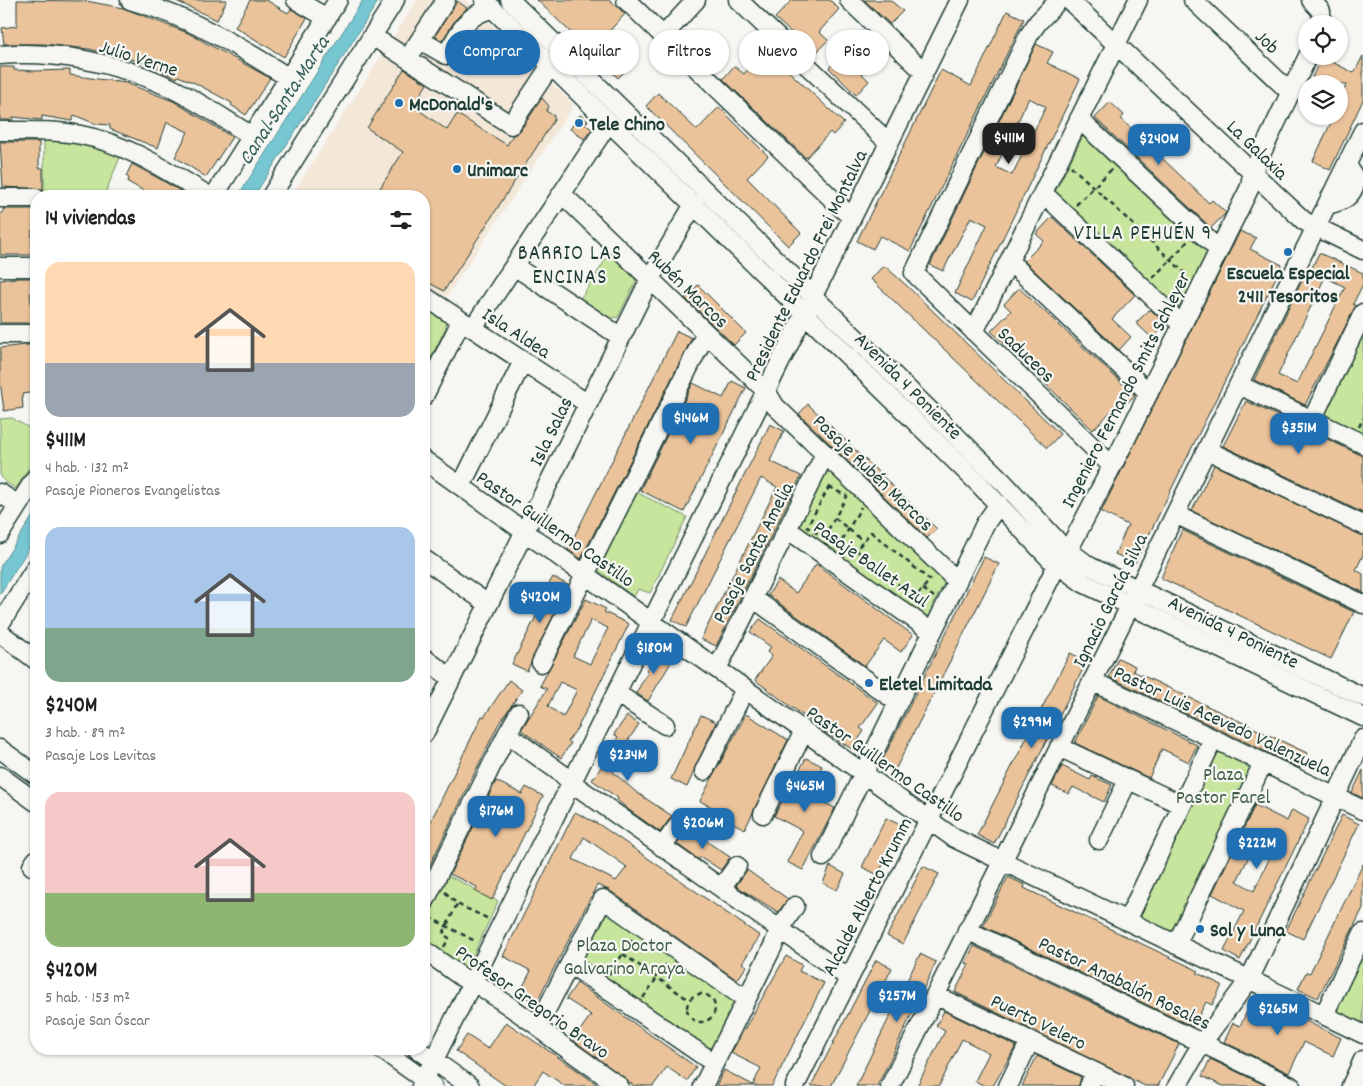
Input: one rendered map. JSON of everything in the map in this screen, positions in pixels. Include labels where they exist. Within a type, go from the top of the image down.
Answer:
[{"type":"street","points":[[130,0],[171,14],[221,36],[289,78]]},
{"type":"street","points":[[296,0],[327,18]]},
{"type":"street","points":[[218,190],[338,0]]},
{"type":"street","points":[[275,190],[395,0]]},
{"type":"street","points":[[408,60],[446,0]]},
{"type":"street","name":"Avenida 4 Poniente","points":[[510,0],[1004,482],[1068,551],[1135,597],[1363,717]]},
{"type":"street","points":[[626,0],[657,30]]},
{"type":"street","points":[[668,30],[696,0]]},
{"type":"street","points":[[738,0],[889,143]]},
{"type":"street","points":[[849,0],[924,72]]},
{"type":"street","name":"Saduceos","points":[[1059,0],[1038,22],[1029,36],[914,273],[1111,465]]},
{"type":"street","name":"La Galaxia","points":[[1070,0],[1295,213],[1315,228],[1363,250]]},
{"type":"street","points":[[974,332],[1138,0]]},
{"type":"street","name":"Job","points":[[1193,0],[1291,93]]},
{"type":"street","points":[[1311,0],[1321,15]]},
{"type":"street","name":"Presidente Eduardo Frei Montalva","points":[[426,1084],[434,1061],[473,981],[852,218],[957,1]]},
{"type":"street","points":[[420,40],[446,55],[469,19],[488,4]]},
{"type":"street","name":"Avenida 4 Poniente","points":[[488,4],[550,64]]},
{"type":"street","points":[[372,36],[511,125],[550,66]]},
{"type":"street","name":"Julio Verne","points":[[0,55],[36,55],[72,59],[141,75],[184,95],[252,136]]},
{"type":"street","name":"Ingeniero Fernando Smits Schleyer","points":[[1068,551],[1149,393],[1250,186],[1252,173],[1304,65]]},
{"type":"street","name":"Avenida 4 Poniente","points":[[561,75],[999,504],[1057,565],[1083,583],[1135,597],[1363,697]]},
{"type":"street","points":[[704,75],[852,218]]},
{"type":"street","points":[[1079,119],[1218,250]]},
{"type":"street","points":[[430,386],[467,325],[514,266],[609,122]]},
{"type":"street","points":[[0,131],[59,132],[105,142],[146,159],[199,190]]},
{"type":"street","name":"Ignacio García Silva","points":[[890,1086],[1135,597],[1315,228],[1353,161],[1363,131]]},
{"type":"street","points":[[1043,193],[1182,325]]},
{"type":"street","name":"Rubén Marcos","points":[[562,194],[766,391]]},
{"type":"street","points":[[0,198],[30,198]]},
{"type":"street","name":"Isla Salas","points":[[430,722],[650,279],[694,204]]},
{"type":"street","points":[[1009,261],[1149,393]]},
{"type":"street","points":[[514,266],[621,337]]},
{"type":"street","points":[[0,267],[30,267]]},
{"type":"street","name":"Isla Aldea","points":[[430,300],[588,404]]},
{"type":"street","points":[[1312,420],[1363,313]]},
{"type":"street","points":[[541,663],[706,333]]},
{"type":"street","points":[[0,334],[30,334]]},
{"type":"street","points":[[461,486],[523,361]]},
{"type":"street","points":[[1239,385],[1363,444]]},
{"type":"street","name":"Pasaje Rubén Marcos","points":[[766,391],[775,406],[957,580]]},
{"type":"street","points":[[1206,450],[1363,525]]},
{"type":"street","name":"Pasaje Santa Amelia","points":[[717,669],[825,454]]},
{"type":"street","name":"Pastor Guillermo Castillo","points":[[430,467],[461,486],[954,838],[1363,1034]]},
{"type":"street","points":[[0,534],[30,486]]},
{"type":"street","points":[[0,493],[18,505]]},
{"type":"street","points":[[823,857],[957,580],[985,524],[999,504]]},
{"type":"street","points":[[1175,514],[1363,604]]},
{"type":"street","name":"Pasaje Ballet Azul","points":[[788,529],[932,632]]},
{"type":"street","points":[[430,563],[488,604]]},
{"type":"street","name":"Alcalde Alberto Krumm","points":[[795,1086],[1057,565]]},
{"type":"street","points":[[0,624],[30,576]]},
{"type":"street","points":[[753,598],[898,702]]},
{"type":"street","points":[[0,633],[30,656]]},
{"type":"street","points":[[430,662],[451,678]]},
{"type":"street","name":"Pastor Luis Acevedo Valenzuela","points":[[1092,682],[1363,810]]},
{"type":"street","points":[[704,771],[744,689]]},
{"type":"street","points":[[616,693],[665,725]]},
{"type":"street","points":[[430,891],[506,734],[519,713]]},
{"type":"street","points":[[763,814],[804,731]]},
{"type":"street","points":[[506,734],[572,783],[849,978]]},
{"type":"street","points":[[1177,1086],[1202,1043],[1249,980],[1363,739]]},
{"type":"street","points":[[1127,921],[1213,740]]},
{"type":"street","points":[[1059,747],[1182,805]]},
{"type":"street","points":[[0,749],[30,771]]},
{"type":"street","points":[[1176,944],[1263,763]]},
{"type":"street","points":[[0,776],[30,798]]},
{"type":"street","points":[[1099,840],[1128,780]]},
{"type":"street","points":[[662,847],[679,824]]},
{"type":"street","points":[[721,888],[737,866]]},
{"type":"street","points":[[538,1026],[603,899],[746,999]]},
{"type":"street","points":[[703,1086],[780,929],[795,906]]},
{"type":"street","name":"Pastor Anabalón Rosales","points":[[967,930],[1290,1086]]},
{"type":"street","points":[[1324,1015],[1363,934]]},
{"type":"street","name":"Profesor Gregorio Bravo","points":[[431,955],[463,978],[473,981],[538,1026],[544,1033],[619,1086]]},
{"type":"street","points":[[570,964],[714,1063]]},
{"type":"street","name":"Puerto Velero","points":[[935,995],[1030,1041],[1092,1079],[1124,1086]]},
{"type":"street","points":[[1008,1086],[1030,1041]]},
{"type":"street","points":[[389,1055],[426,1084]]},
{"type":"street","points":[[426,1055],[470,1086]]},
{"type":"street","points":[[1351,1086],[1363,1060]]},
{"type":"path","points":[[1061,156],[1200,287]]},
{"type":"path","points":[[1066,215],[1122,159]]},
{"type":"path","points":[[1144,289],[1198,230]]},
{"type":"path","points":[[829,487],[847,496],[834,518],[827,532],[820,535],[807,527],[829,487]]},
{"type":"path","points":[[831,560],[868,495]]},
{"type":"path","points":[[834,518],[863,541]]},
{"type":"path","points":[[871,532],[930,580],[915,598],[856,550],[863,541],[871,532]]},
{"type":"path","points":[[435,881],[458,904],[501,926]]},
{"type":"path","points":[[431,955],[449,938],[443,934],[458,904]]},
{"type":"path","points":[[430,917],[490,948]]},
{"type":"path","points":[[601,986],[642,926]]},
{"type":"path","points":[[635,1009],[676,950]]},
{"type":"path","points":[[623,954],[689,1000]]},
{"type":"path","points":[[696,994],[709,996],[716,1008],[712,1017],[701,1023],[693,1020],[686,1009],[689,1000],[696,994]]},
{"type":"shaded area","points":[[417,0],[466,0],[497,30],[445,30],[445,75],[540,75],[540,72],[574,105],[445,299],[430,288],[430,190],[295,190]]},
{"type":"green space","points":[[1086,130],[1213,249],[1180,310],[1055,192]]},
{"type":"green space","points":[[44,136],[80,142],[121,155],[106,190],[44,190]]},
{"type":"green space","points":[[610,253],[633,275],[636,281],[618,317],[610,319],[580,299]]},
{"type":"green space","points":[[430,311],[446,321],[446,328],[430,359]]},
{"type":"green space","points":[[1363,321],[1363,438],[1316,416]]},
{"type":"green space","points":[[12,418],[30,428],[30,466],[16,489],[4,481],[0,474],[0,419]]},
{"type":"green space","points":[[826,465],[946,579],[925,621],[796,528]]},
{"type":"green space","points":[[636,492],[687,517],[650,593],[638,589],[634,597],[596,569]]},
{"type":"green space","name":"Plaza Pastor Farel","points":[[1214,748],[1255,764],[1175,935],[1137,918]]},
{"type":"green space","points":[[447,875],[498,901],[467,969],[430,943],[430,910]]},
{"type":"green space","name":"Plaza Doctor Galvarino Araya","points":[[605,906],[737,1001],[711,1052],[578,959]]},
{"type":"green space","points":[[1363,944],[1363,1023],[1341,1013],[1335,1007]]},
{"type":"water","points":[[363,0],[379,0],[258,190],[242,190]]},
{"type":"water","points":[[30,520],[30,546],[0,594],[0,567]]},
{"type":"building","points":[[17,0],[86,1],[123,8],[188,33],[270,78],[246,115],[231,105],[232,103],[195,83],[178,76],[177,78],[163,72],[164,70],[142,62],[89,49],[43,44],[4,44],[2,28],[17,26]]},
{"type":"building","points":[[174,0],[227,0],[217,20]]},
{"type":"building","points":[[250,0],[266,0],[288,13],[291,9],[307,18],[284,57],[235,27]]},
{"type":"building","points":[[537,0],[610,0],[625,14],[610,30],[568,30]]},
{"type":"building","points":[[792,0],[830,0],[839,9],[819,32],[826,38],[826,42],[816,53],[816,30],[788,30],[775,18]]},
{"type":"building","points":[[864,0],[890,0],[903,11],[890,24]]},
{"type":"building","points":[[457,1],[467,8],[456,19],[449,30],[445,30],[445,36],[442,41],[435,36]]},
{"type":"building","points":[[1007,11],[1024,19],[910,251],[880,236],[873,249],[857,241],[941,70],[971,86]]},
{"type":"building","points":[[1036,44],[1053,52],[1047,63],[1080,79],[972,302],[955,293],[987,225],[971,217],[943,271],[930,265]],"holes":[[[1029,98],[1046,107],[1012,175],[996,167]]]},
{"type":"building","points":[[1363,56],[1363,100],[1330,170],[1313,161],[1330,125],[1348,125],[1348,75],[1313,75],[1318,65],[1338,65],[1354,73]]},
{"type":"building","points":[[734,66],[739,70],[739,75],[793,75],[844,123],[833,135],[830,132],[806,158],[723,79],[729,75],[729,72]]},
{"type":"building","points":[[0,67],[14,67],[14,70],[35,71],[70,70],[70,75],[126,83],[173,101],[232,137],[206,177],[175,157],[188,132],[167,122],[158,148],[110,129],[110,125],[96,124],[74,115],[72,121],[42,116],[42,120],[13,117],[13,120],[0,120]]},
{"type":"building","name":"Unimarc","points":[[404,69],[427,84],[413,106],[447,130],[457,114],[507,145],[513,135],[520,131],[542,98],[549,106],[546,111],[554,116],[554,120],[444,291],[430,283],[430,190],[379,190],[403,152],[367,128]]},
{"type":"building","points":[[836,75],[863,75],[869,81],[856,95]]},
{"type":"building","points":[[658,93],[697,130],[719,107],[768,156],[747,178],[801,233],[788,246],[646,106]]},
{"type":"building","points":[[1110,102],[1124,115],[1121,119],[1209,203],[1212,200],[1226,213],[1211,228],[1095,118]]},
{"type":"building","points":[[580,115],[588,121],[585,124],[592,129],[584,139],[570,129]]},
{"type":"building","points":[[0,142],[39,142],[39,168],[43,168],[43,189],[3,187]]},
{"type":"building","points":[[132,164],[179,190],[142,190],[128,182],[129,178],[126,176]]},
{"type":"building","points":[[3,209],[30,209],[30,255],[0,255],[0,213],[3,213]]},
{"type":"building","points":[[1052,217],[1135,295],[1112,319],[1131,337],[1119,350],[1024,261],[1044,241],[1036,234]]},
{"type":"building","points":[[1240,231],[1256,238],[1250,249],[1282,265],[1135,563],[1115,554],[1128,525],[1101,512]]},
{"type":"building","points":[[1319,253],[1363,273],[1363,284],[1353,304],[1356,306],[1305,405],[1254,380],[1303,279],[1306,280]],"holes":[[[1325,277],[1345,287],[1297,384],[1278,375]]]},
{"type":"building","points":[[882,267],[886,267],[907,286],[1060,434],[1047,448],[871,279]]},
{"type":"building","points":[[30,278],[30,323],[0,323],[0,280]]},
{"type":"building","points":[[698,285],[746,333],[734,345],[685,298]]},
{"type":"building","points":[[1019,288],[1135,395],[1122,408],[1118,404],[1093,430],[991,331],[1011,311],[1004,304]]},
{"type":"building","points":[[1150,309],[1166,325],[1152,338],[1136,323]]},
{"type":"building","points":[[677,331],[692,338],[581,559],[568,550]]},
{"type":"building","points":[[30,345],[30,393],[22,394],[23,408],[4,411],[0,381],[0,348]]},
{"type":"building","points":[[732,381],[746,388],[684,512],[640,490],[693,383],[723,398]]},
{"type":"building","points":[[1246,401],[1363,456],[1363,513],[1223,446]]},
{"type":"building","points":[[808,404],[937,529],[927,538],[799,414]]},
{"type":"building","points":[[770,424],[784,431],[770,461],[801,476],[716,646],[701,639],[777,487],[761,478],[686,627],[672,620]]},
{"type":"building","points":[[1214,465],[1363,536],[1363,555],[1356,570],[1363,574],[1363,592],[1192,511]]},
{"type":"building","points":[[1182,530],[1354,612],[1331,659],[1161,578]]},
{"type":"building","points":[[984,557],[999,564],[894,772],[880,765]]},
{"type":"building","points":[[816,564],[913,635],[901,652],[884,640],[865,666],[768,595],[778,580],[796,593]]},
{"type":"building","points":[[553,577],[568,585],[527,671],[512,664],[548,593],[545,591]]},
{"type":"building","points":[[586,599],[606,609],[604,612],[629,624],[578,727],[568,741],[571,743],[561,758],[521,730],[547,689],[540,686]],"holes":[[[591,620],[608,628],[590,664],[573,656]],[[560,682],[577,690],[563,717],[548,706]]]},
{"type":"building","points":[[760,619],[878,703],[860,728],[864,731],[852,749],[829,735],[755,680],[772,656],[767,652],[771,647],[750,632]]},
{"type":"building","points":[[661,650],[673,659],[648,701],[636,693],[648,672],[646,670]]},
{"type":"building","points":[[1070,653],[1087,661],[994,844],[977,835]]},
{"type":"building","points":[[1118,658],[1135,666],[1133,671],[1307,753],[1300,768],[1109,677]]},
{"type":"building","points":[[509,680],[522,690],[498,725],[430,865],[430,823],[482,716],[484,717]]},
{"type":"building","points":[[1098,696],[1197,745],[1189,762],[1162,749],[1149,778],[1075,743]]},
{"type":"building","points":[[746,714],[788,740],[745,829],[729,821],[731,817],[700,801]]},
{"type":"building","points":[[701,715],[716,722],[687,787],[671,779]]},
{"type":"building","points":[[627,716],[639,724],[618,756],[622,759],[613,772],[636,792],[672,816],[660,832],[592,780],[607,759],[604,757],[618,737],[614,734]]},
{"type":"building","points":[[806,758],[822,766],[808,795],[835,808],[803,870],[787,862],[803,831],[774,816]]},
{"type":"building","points":[[1062,766],[1090,780],[1092,776],[1112,785],[1104,802],[1073,787],[1069,794],[1052,786]]},
{"type":"building","points":[[1363,770],[1363,798],[1352,793]]},
{"type":"building","points":[[496,781],[522,794],[526,787],[543,796],[492,900],[475,891],[477,887],[450,874]]},
{"type":"building","points":[[1255,805],[1287,821],[1292,810],[1309,819],[1240,960],[1224,951],[1244,911],[1212,894]],"holes":[[[1253,848],[1270,857],[1254,891],[1237,881]]]},
{"type":"building","points":[[575,812],[600,825],[760,936],[742,963],[747,966],[737,980],[609,890],[597,885],[536,1003],[519,994],[531,971],[503,956]],"holes":[[[584,837],[627,867],[616,881],[573,859]]]},
{"type":"building","points":[[1342,815],[1359,824],[1303,939],[1286,931]]},
{"type":"building","points":[[886,818],[902,826],[878,875],[862,867]]},
{"type":"building","points":[[688,829],[730,857],[721,870],[701,857],[699,860],[677,844]]},
{"type":"building","points":[[1363,864],[1363,908],[1318,998],[1298,989],[1306,972],[1310,973]]},
{"type":"building","points":[[830,866],[845,874],[837,890],[823,883]]},
{"type":"building","points":[[923,866],[939,874],[903,944],[887,936]]},
{"type":"building","points":[[747,870],[788,899],[778,912],[736,886]]},
{"type":"building","points":[[1008,877],[1025,885],[1024,888],[1199,971],[1197,973],[1222,985],[1212,1005],[1206,1002],[1193,1027],[983,926]]},
{"type":"building","points":[[974,946],[1179,1044],[1158,1086],[1145,1086],[955,992],[969,964],[965,963]]},
{"type":"building","points":[[920,954],[936,962],[889,1062],[877,1086],[856,1086]]},
{"type":"building","points":[[786,956],[802,965],[799,971],[824,983],[772,1086],[716,1086],[724,1070],[753,1085],[761,1068],[731,1053]]},
{"type":"building","points":[[876,960],[892,968],[887,978],[831,1086],[811,1086]]},
{"type":"building","points":[[577,983],[696,1067],[687,1081],[667,1067],[653,1086],[634,1086],[573,1040],[591,1015],[566,999]]},
{"type":"building","points":[[1253,999],[1275,1010],[1277,1007],[1341,1038],[1333,1056],[1304,1042],[1289,1073],[1224,1042],[1233,1023],[1240,1026]]},
{"type":"building","points":[[944,1011],[1016,1046],[993,1086],[985,1086],[975,1081],[989,1053],[962,1039],[939,1086],[917,1086],[945,1031],[936,1026]]},
{"type":"building","points":[[506,1022],[599,1086],[565,1086],[543,1071],[533,1086],[506,1086],[456,1051],[467,1035],[488,1049]]},
{"type":"building","points":[[1037,1056],[1081,1077],[1079,1086],[1022,1086]]},
{"type":"building","points":[[1210,1059],[1267,1086],[1223,1086],[1202,1076]]},
{"type":"place","name":"McDonald's","points":[[399,103]]},
{"type":"place","name":"Tele Chino","points":[[579,123]]},
{"type":"place","name":"Unimarc","points":[[457,169]]},
{"type":"place","name":"Escuela Especial 2411 Tesoritos","points":[[1288,252]]},
{"type":"place","name":"Eletel Limitada","points":[[869,683]]},
{"type":"place","name":"Sol y Luna","points":[[1200,929]]},
{"type":"district","name":"VILLA PEHUÉN 9","points":[[1143,232]]},
{"type":"district","name":"BARRIO LAS ENCINAS","points":[[570,264]]},
{"type":"water label","name":"Canal Santa Marta","points":[[283,100]]}]
